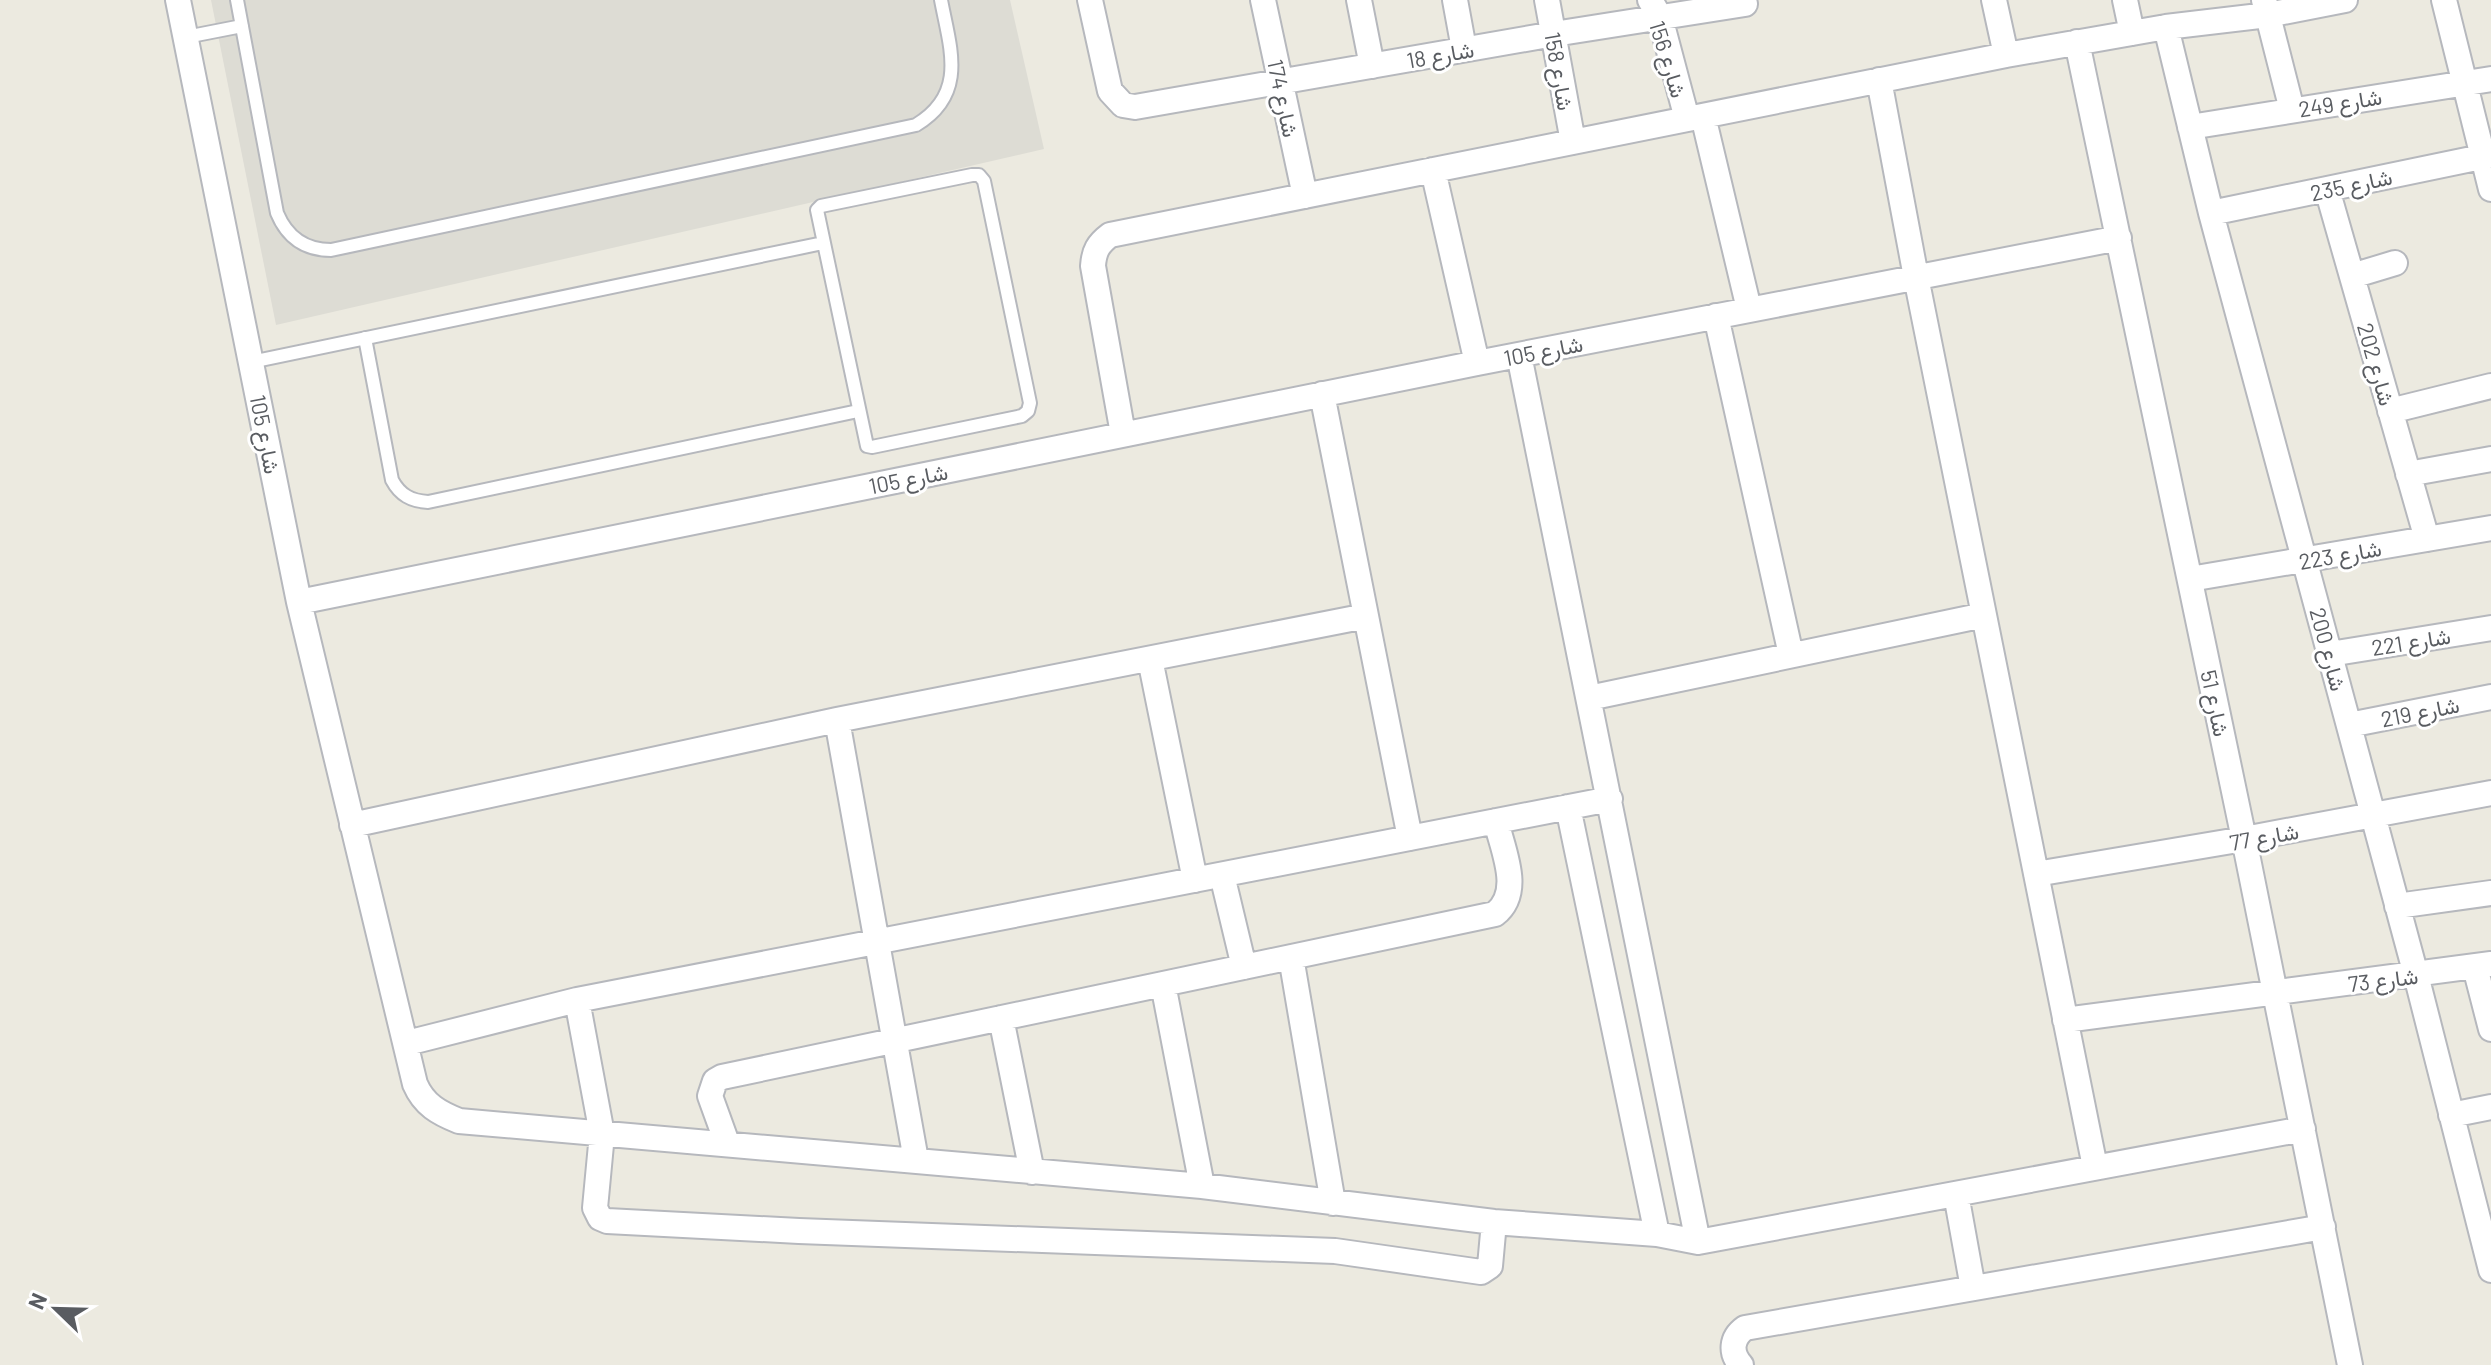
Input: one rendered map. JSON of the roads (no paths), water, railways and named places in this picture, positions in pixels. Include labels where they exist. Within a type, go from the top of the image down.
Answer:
[{"type":"street","name":"شارع 105","points":[[178,0],[299,602],[1322,394],[2119,238]]},
{"type":"street","name":"شارع 18","points":[[1090,0],[1110,91],[1123,105],[1135,107],[1554,34],[1655,9],[1745,4]]},
{"type":"street","name":"شارع 174","points":[[1263,0],[1305,196]]},
{"type":"street","points":[[1359,0],[1372,66]]},
{"type":"street","points":[[1455,0],[1464,49]]},
{"type":"street","name":"شارع 158","points":[[1547,0],[1573,142]]},
{"type":"street","points":[[1994,0],[2006,55]]},
{"type":"street","points":[[2125,0],[2132,33]]},
{"type":"street","points":[[1123,434],[1093,266],[1094,252],[1110,235],[2006,55],[2266,8],[2345,0]]},
{"type":"street","points":[[2444,0],[2464,82],[2487,156],[2491,189]]},
{"type":"street","points":[[2266,8],[2292,110]]},
{"type":"street","name":"شارع 156","points":[[1655,9],[1695,118],[1749,309]]},
{"type":"street","name":"شارع 200","points":[[2166,27],[2211,213],[2306,560],[2451,1115],[2485,1216],[2491,1270]]},
{"type":"street","name":"شارع 51","points":[[2077,42],[2276,993],[2350,1365]]},
{"type":"street","name":"شارع 249","points":[[2190,127],[2491,79]]},
{"type":"street","points":[[1879,80],[2095,1167]]},
{"type":"street","name":"شارع 235","points":[[2211,213],[2487,156]]},
{"type":"street","points":[[1433,170],[1477,363]]},
{"type":"street","name":"شارع 202","points":[[2327,189],[2427,539]]},
{"type":"street","points":[[2352,276],[2395,263]]},
{"type":"street","points":[[1716,316],[1791,655]]},
{"type":"street","points":[[1519,355],[1698,1242]]},
{"type":"street","points":[[2390,411],[2491,386]]},
{"type":"street","points":[[1322,394],[1410,838]]},
{"type":"street","points":[[2408,474],[2491,459]]},
{"type":"street","name":"شارع 223","points":[[2190,579],[2491,528]]},
{"type":"street","points":[[299,602],[420,1095],[439,1113],[459,1121],[1202,1186],[1494,1222],[1657,1234],[1698,1242],[2303,1129]]},
{"type":"street","points":[[1589,698],[1984,615]]},
{"type":"street","points":[[352,825],[837,720],[1366,616]]},
{"type":"street","name":"شارع 221","points":[[2330,654],[2491,628]]},
{"type":"street","points":[[1150,659],[1195,880]]},
{"type":"street","name":"شارع 219","points":[[2349,725],[2491,697]]},
{"type":"street","points":[[837,720],[916,1160]]},
{"type":"street","name":"شارع 77","points":[[2036,874],[2491,793]]},
{"type":"street","points":[[407,1043],[577,1000],[1610,799]]},
{"type":"street","points":[[1568,807],[1657,1234]]},
{"type":"street","points":[[727,1143],[710,1096],[715,1081],[722,1077],[1495,914],[1505,906],[1510,893],[1510,879],[1496,821]]},
{"type":"street","points":[[1222,875],[1244,967]]},
{"type":"street","points":[[2397,906],[2491,893]]},
{"type":"street","points":[[1291,957],[1333,1203]]},
{"type":"street","points":[[2483,966],[2491,1029]]},
{"type":"street","name":"شارع 73","points":[[2065,1020],[2483,966]]},
{"type":"street","points":[[1163,984],[1202,1186]]},
{"type":"street","points":[[577,1000],[602,1134],[595,1208],[600,1218],[607,1221],[1335,1251],[1481,1272],[1490,1266],[1494,1222]]},
{"type":"street","points":[[1001,1018],[1032,1172]]},
{"type":"street","points":[[2451,1115],[2491,1107]]},
{"type":"street","points":[[1956,1194],[1973,1288]]},
{"type":"street","points":[[1741,1365],[1734,1356],[1733,1348],[1738,1333],[1745,1328],[2323,1227]]},
{"type":"lane","points":[[237,0],[277,213],[288,233],[319,250],[331,250],[916,125],[941,104],[952,78],[951,51],[941,0]]},
{"type":"lane","points":[[186,37],[242,26]]},
{"type":"lane","points":[[979,175],[984,181],[1030,403],[1028,411],[1022,416],[872,447],[864,441],[823,243],[817,214],[821,206],[979,175]]},
{"type":"lane","points":[[251,362],[823,243]]},
{"type":"lane","points":[[365,338],[392,480],[403,494],[419,501],[428,502],[858,411]]}]
